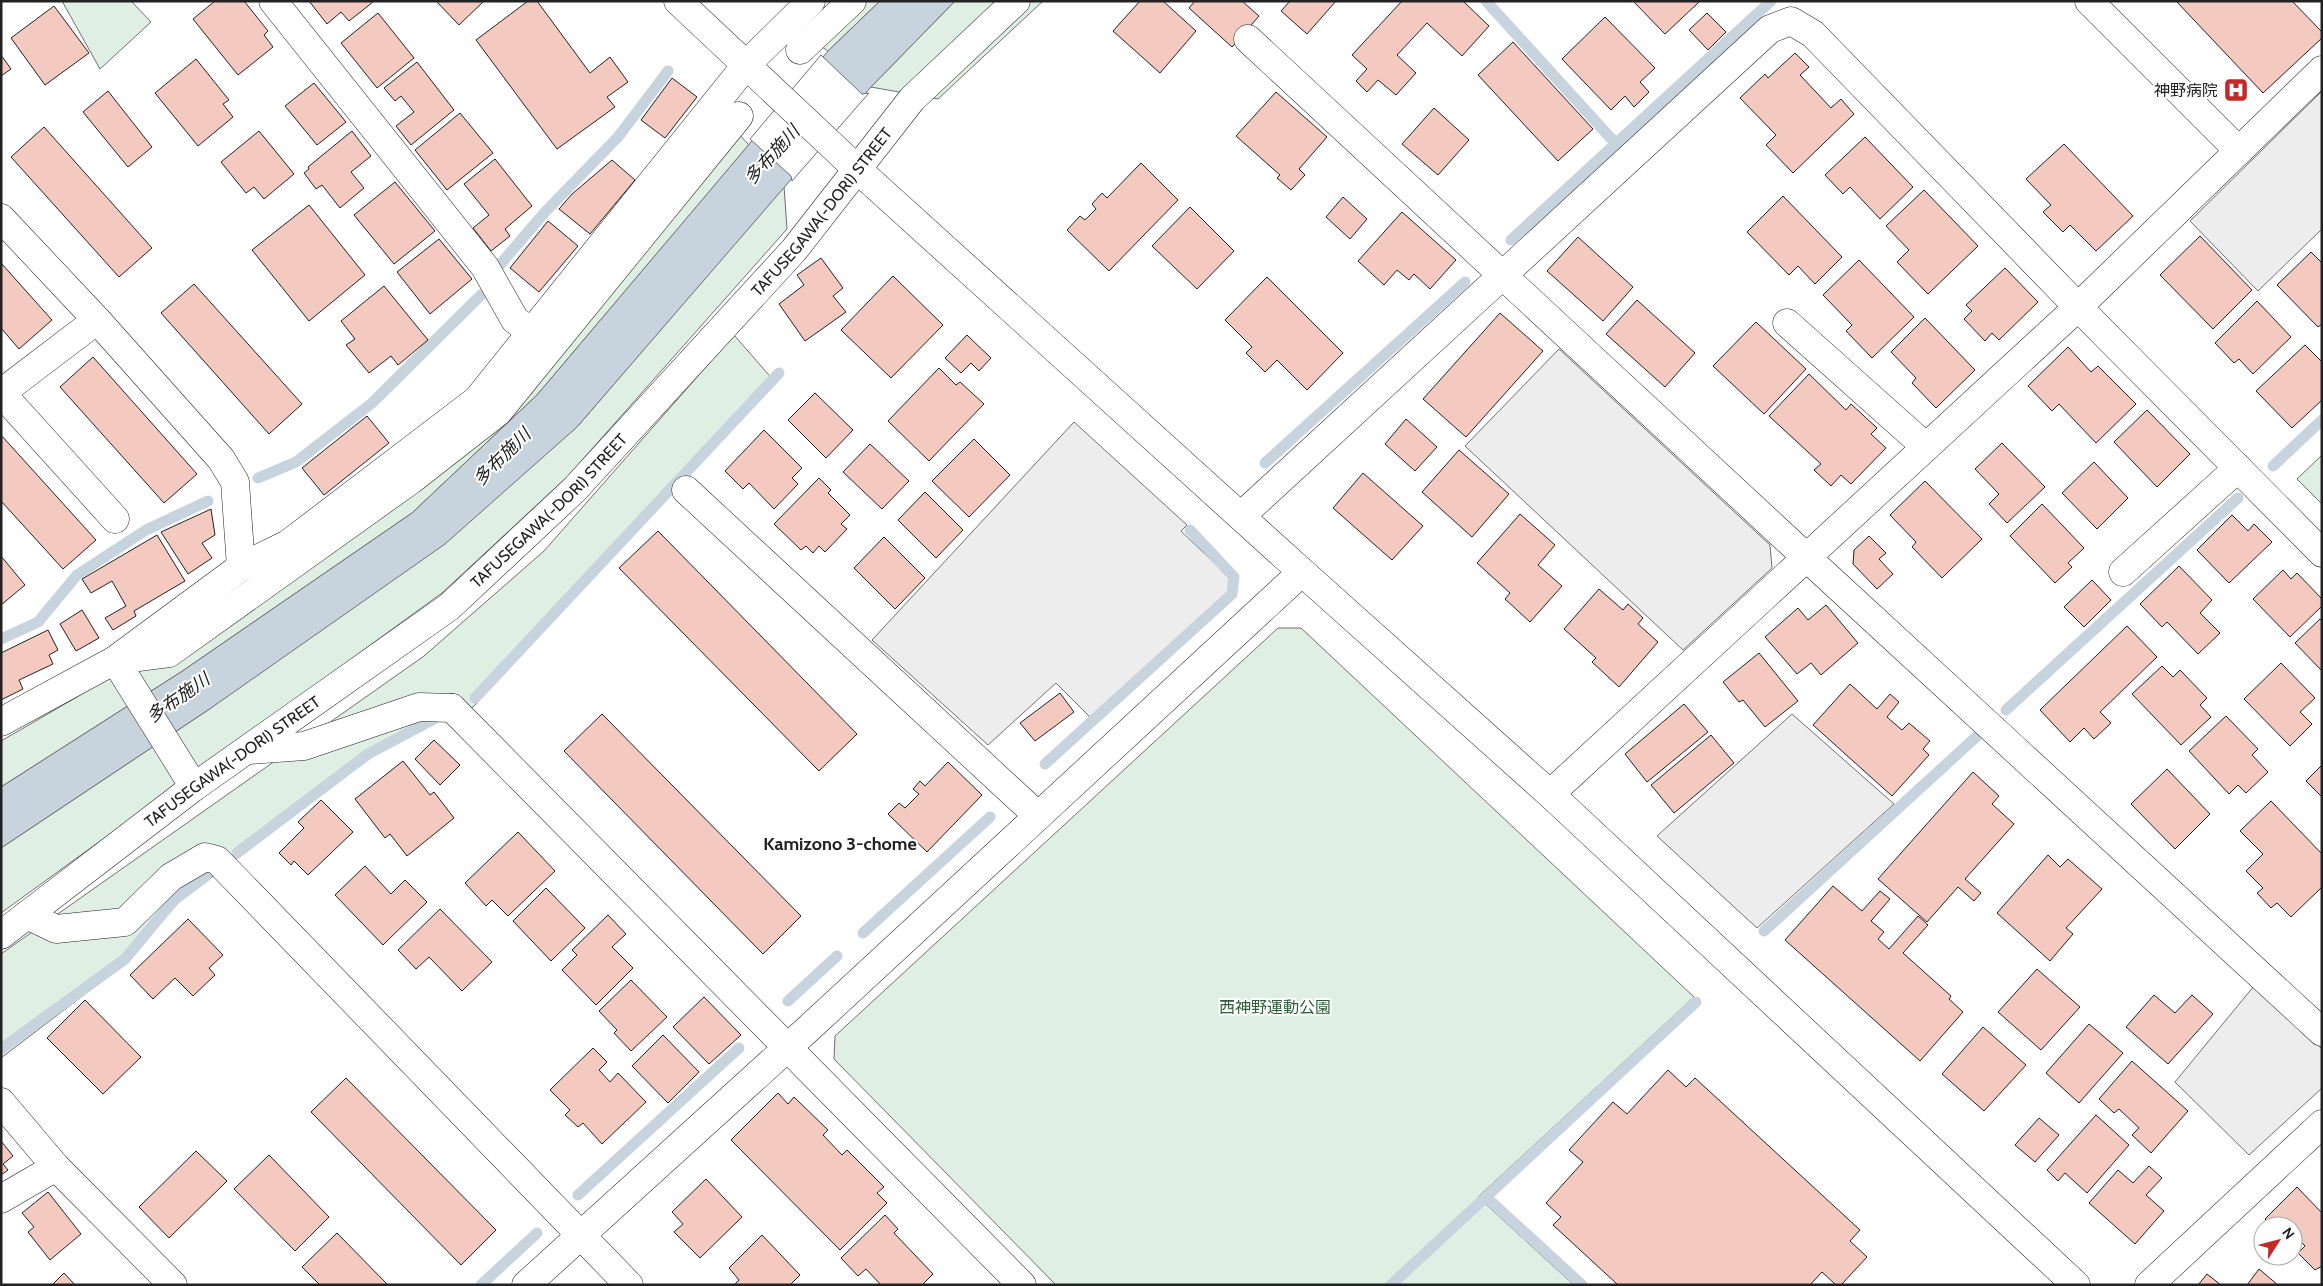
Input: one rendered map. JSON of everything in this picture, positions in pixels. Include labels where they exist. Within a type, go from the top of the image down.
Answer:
[{"type":"street","points":[[273,1],[485,267],[515,320],[532,332]]},
{"type":"street","points":[[678,1],[769,84],[857,169],[1550,794],[2076,1285]]},
{"type":"street","points":[[1,722],[115,660],[241,567],[288,544],[477,400],[747,64],[811,1]]},
{"type":"street","points":[[800,50],[852,1]]},
{"type":"street","name":"TAFUSEGAWA(-DORI) STREET","points":[[1,935],[194,786],[249,750],[450,607],[574,490],[794,250],[912,99],[1016,1]]},
{"type":"street","points":[[2089,1],[2239,151]]},
{"type":"street","points":[[1241,516],[1770,29],[1791,21],[1813,34],[2078,307],[2322,553]]},
{"type":"street","points":[[1248,39],[1806,558],[2322,1032]]},
{"type":"street","points":[[1550,794],[2078,307],[2322,70]]},
{"type":"street","points":[[115,660],[169,653],[411,480],[498,412],[740,116]]},
{"type":"street","points":[[1,218],[97,320],[222,459],[236,482],[241,567]]},
{"type":"street","points":[[97,320],[1,393],[115,519]]},
{"type":"street","points":[[1787,323],[1926,447]]},
{"type":"street","points":[[2123,572],[2238,468]]},
{"type":"street","points":[[686,490],[1038,816]]},
{"type":"street","points":[[526,1285],[788,1048],[1302,572]]},
{"type":"street","points":[[115,660],[194,786]]},
{"type":"street","points":[[249,750],[304,746],[419,707],[452,708],[1022,1285]]},
{"type":"street","points":[[27,915],[56,929],[125,922],[171,877],[205,857],[216,860],[628,1285]]},
{"type":"street","points":[[1,1102],[56,1167],[173,1285]]},
{"type":"street","points":[[2148,1285],[2322,1124]]},
{"type":"street","points":[[1,1200],[56,1167]]},
{"type":"green space","points":[[62,1],[131,1],[151,22],[100,69]]},
{"type":"green space","points":[[838,1],[880,1],[828,51],[804,35]]},
{"type":"green space","points":[[955,1],[1043,1],[938,99],[871,87]]},
{"type":"green space","points":[[722,116],[749,145],[537,395],[412,513],[181,672],[1,787],[1,741],[77,697],[290,558],[492,404]]},
{"type":"green space","points":[[784,186],[787,229],[568,476],[442,593],[1,913],[1,848],[211,708],[577,427]]},
{"type":"green space","points":[[734,335],[775,382],[473,707],[441,719],[370,757],[179,902],[127,962],[1,1058],[1,954],[424,656],[544,551]]},
{"type":"green space","points":[[2322,455],[2322,504],[2297,479]]},
{"type":"green space","name":"西神野運動公園","points":[[1278,628],[1301,628],[1694,997],[1478,1197],[1574,1285],[1056,1285],[834,1059],[835,1036]]},
{"type":"shaded area","points":[[2322,91],[2322,229],[2258,291],[2190,221]]},
{"type":"shaded area","points":[[1559,349],[1770,545],[1772,568],[1683,650],[1465,446]]},
{"type":"shaded area","points":[[1074,422],[1187,525],[1181,531],[1229,577],[1229,593],[1090,717],[1056,683],[988,745],[872,640]]},
{"type":"shaded area","points":[[1792,714],[1894,804],[1757,928],[1657,836]]},
{"type":"shaded area","points":[[2254,986],[2322,1049],[2322,1088],[2249,1155],[2175,1082]]},
{"type":"water","name":"多布施川","points":[[880,1],[955,1],[871,87],[577,427],[445,544],[211,708],[1,848],[1,787],[181,672],[412,513],[537,395],[828,51]]},
{"type":"pier","points":[[821,55],[862,94],[869,93],[792,181],[791,176],[750,139]]},
{"type":"building","points":[[215,1],[244,1],[268,31],[264,35],[273,47],[238,75],[193,19]]},
{"type":"building","points":[[309,1],[373,2],[349,21],[341,12],[327,24]]},
{"type":"building","points":[[436,1],[484,1],[459,25]]},
{"type":"building","points":[[528,1],[537,1],[590,73],[610,57],[628,82],[607,97],[615,107],[557,149],[476,40]]},
{"type":"building","points":[[1140,1],[1163,1],[1196,31],[1160,73],[1113,31]]},
{"type":"building","points":[[1195,1],[1242,1],[1259,16],[1232,47],[1189,8]]},
{"type":"building","points":[[1290,1],[1336,1],[1307,34],[1281,11]]},
{"type":"building","points":[[1402,1],[1463,1],[1489,26],[1462,56],[1427,23],[1397,55],[1416,73],[1396,95],[1378,80],[1367,92],[1356,81],[1367,69],[1352,55]]},
{"type":"building","points":[[1633,1],[1698,1],[1699,2],[1665,34]]},
{"type":"building","points":[[2176,1],[2292,1],[2322,32],[2322,38],[2263,93]]},
{"type":"building","points":[[54,6],[89,53],[45,85],[11,38]]},
{"type":"building","points":[[378,13],[414,58],[377,88],[341,43]]},
{"type":"building","points":[[1707,13],[1726,32],[1708,50],[1689,30]]},
{"type":"building","points":[[1605,17],[1655,68],[1640,82],[1649,92],[1634,107],[1625,96],[1611,110],[1562,59]]},
{"type":"building","points":[[1513,42],[1593,129],[1558,161],[1478,75]]},
{"type":"building","points":[[1795,53],[1809,67],[1800,75],[1831,108],[1841,99],[1854,114],[1793,173],[1766,145],[1776,135],[1740,98],[1765,74],[1768,78]]},
{"type":"building","points":[[1,55],[11,69],[1,76]]},
{"type":"building","points":[[196,59],[229,100],[223,104],[233,117],[198,146],[155,93]]},
{"type":"building","points":[[417,62],[454,110],[411,145],[396,126],[414,112],[401,96],[395,101],[384,88]]},
{"type":"building","points":[[672,78],[697,97],[665,138],[641,120]]},
{"type":"building","points":[[314,83],[346,122],[317,145],[285,106]]},
{"type":"building","points":[[108,91],[152,147],[128,167],[83,112]]},
{"type":"building","points":[[1276,92],[1327,137],[1299,169],[1305,175],[1291,190],[1277,178],[1280,175],[1236,136]]},
{"type":"building","points":[[1434,108],[1469,140],[1438,175],[1402,144]]},
{"type":"building","points":[[460,113],[493,153],[447,190],[415,150]]},
{"type":"building","points":[[44,127],[152,248],[119,277],[11,157]]},
{"type":"building","points":[[259,131],[294,174],[264,199],[254,187],[246,193],[221,162]]},
{"type":"building","points":[[352,131],[371,156],[351,172],[364,188],[340,208],[322,185],[316,189],[304,173],[309,169],[308,167]]},
{"type":"building","points":[[1865,137],[1913,187],[1880,219],[1850,187],[1843,194],[1825,175]]},
{"type":"building","points":[[2064,144],[2133,216],[2096,251],[2070,225],[2063,232],[2043,212],[2051,205],[2026,179]]},
{"type":"building","points":[[495,159],[532,206],[505,229],[510,236],[491,251],[473,228],[489,215],[464,184]]},
{"type":"building","points":[[612,160],[635,180],[590,234],[559,209],[572,194]]},
{"type":"building","points":[[1141,163],[1178,200],[1109,271],[1067,230],[1080,216],[1085,220],[1096,209],[1092,204],[1102,193],[1107,198]]},
{"type":"building","points":[[395,182],[435,231],[394,264],[354,215]]},
{"type":"building","points":[[1924,190],[1978,246],[1928,294],[1897,262],[1909,250],[1886,226]]},
{"type":"building","points":[[1783,196],[1842,257],[1815,284],[1798,266],[1789,275],[1747,232]]},
{"type":"building","points":[[1343,197],[1367,219],[1350,239],[1326,217]]},
{"type":"building","points":[[309,205],[365,275],[309,321],[252,250]]},
{"type":"building","points":[[1190,207],[1234,251],[1197,289],[1152,246]]},
{"type":"building","points":[[1402,212],[1456,260],[1430,289],[1414,274],[1409,280],[1397,270],[1384,285],[1358,261]]},
{"type":"building","points":[[548,221],[578,246],[539,292],[510,268]]},
{"type":"building","points":[[2200,236],[2252,290],[2213,329],[2160,275]]},
{"type":"building","points":[[1578,237],[1633,287],[1603,321],[1547,271]]},
{"type":"building","points":[[439,239],[472,279],[430,314],[397,272]]},
{"type":"building","points":[[2311,252],[2322,263],[2322,324],[2318,327],[2277,285]]},
{"type":"building","points":[[821,258],[843,288],[833,296],[846,312],[805,341],[779,304],[804,285],[797,275]]},
{"type":"building","points":[[1859,260],[1914,317],[1872,358],[1846,331],[1852,325],[1823,295]]},
{"type":"building","points":[[1,263],[52,320],[19,349],[1,328]]},
{"type":"building","points":[[2005,268],[2038,302],[1999,340],[1992,333],[1985,341],[1964,319],[1972,311],[1966,305]]},
{"type":"building","points":[[893,276],[943,325],[891,378],[841,330]]},
{"type":"building","points":[[1267,277],[1343,353],[1307,390],[1277,360],[1265,372],[1246,353],[1252,347],[1225,320]]},
{"type":"building","points":[[194,284],[302,404],[269,434],[161,313]]},
{"type":"building","points":[[384,286],[428,340],[398,365],[391,356],[369,373],[346,345],[355,339],[341,321]]},
{"type":"building","points":[[1637,300],[1695,353],[1665,387],[1606,334]]},
{"type":"building","points":[[2257,301],[2291,337],[2253,374],[2239,359],[2234,363],[2215,343]]},
{"type":"building","points":[[1500,313],[1543,351],[1466,437],[1423,399]]},
{"type":"building","points":[[1925,318],[1975,370],[1936,408],[1912,383],[1916,378],[1891,352]]},
{"type":"building","points":[[1756,322],[1806,369],[1764,414],[1713,366]]},
{"type":"building","points":[[967,335],[991,358],[979,371],[971,363],[961,373],[945,358]]},
{"type":"building","points":[[2305,345],[2322,362],[2322,400],[2292,428],[2256,391]]},
{"type":"building","points":[[2068,347],[2091,372],[2098,366],[2136,404],[2096,443],[2059,404],[2052,411],[2028,386]]},
{"type":"building","points":[[93,357],[197,474],[164,503],[60,387]]},
{"type":"building","points":[[939,368],[956,385],[960,382],[984,404],[929,461],[888,421]]},
{"type":"building","points":[[1809,374],[1846,410],[1851,404],[1877,428],[1871,434],[1886,448],[1851,484],[1841,475],[1831,486],[1814,470],[1821,464],[1769,416]]},
{"type":"building","points":[[815,393],[853,430],[826,458],[788,420]]},
{"type":"building","points":[[2147,410],[2190,454],[2157,487],[2114,442]]},
{"type":"building","points":[[367,416],[389,443],[324,495],[302,468]]},
{"type":"building","points":[[1406,419],[1437,447],[1415,471],[1385,444]]},
{"type":"building","points":[[764,430],[802,468],[792,478],[798,484],[774,509],[749,483],[743,489],[725,471]]},
{"type":"building","points":[[1,435],[96,540],[63,569],[1,501]]},
{"type":"building","points":[[974,439],[1010,475],[969,517],[932,481]]},
{"type":"building","points":[[2002,443],[2045,487],[2007,523],[1989,504],[1999,494],[1975,469]]},
{"type":"building","points":[[870,444],[909,481],[882,509],[843,472]]},
{"type":"building","points":[[1459,450],[1509,494],[1472,537],[1422,492]]},
{"type":"building","points":[[2094,462],[2128,498],[2097,529],[2062,493]]},
{"type":"building","points":[[1363,473],[1423,526],[1392,560],[1333,508]]},
{"type":"building","points":[[819,478],[831,490],[828,493],[850,515],[841,524],[847,529],[825,552],[819,546],[813,553],[806,546],[801,550],[774,524]]},
{"type":"building","points":[[1925,481],[1982,539],[1942,578],[1912,547],[1916,542],[1890,515]]},
{"type":"building","points":[[925,492],[963,530],[936,558],[898,520]]},
{"type":"building","points":[[2042,504],[2084,548],[2068,563],[2072,567],[2055,583],[2010,536]]},
{"type":"building","points":[[211,509],[215,535],[202,543],[212,558],[188,574],[161,532]]},
{"type":"building","points":[[1520,514],[1555,545],[1538,565],[1562,586],[1530,622],[1505,599],[1510,593],[1477,563]]},
{"type":"building","points":[[2232,515],[2248,531],[2254,524],[2272,542],[2229,583],[2197,550]]},
{"type":"building","points":[[658,531],[857,734],[819,771],[619,568]]},
{"type":"building","points":[[157,535],[185,581],[134,611],[136,616],[113,630],[105,618],[126,606],[112,581],[91,593],[82,579]]},
{"type":"building","points":[[1869,536],[1886,553],[1879,559],[1893,574],[1877,589],[1853,564],[1854,550]]},
{"type":"building","points":[[884,537],[925,578],[895,609],[854,568]]},
{"type":"building","points":[[1,556],[25,585],[1,605]]},
{"type":"building","points":[[2179,566],[2212,600],[2200,613],[2220,633],[2198,654],[2167,622],[2162,627],[2140,604]]},
{"type":"building","points":[[2283,570],[2291,579],[2297,573],[2322,599],[2322,606],[2290,637],[2253,599]]},
{"type":"building","points":[[2092,580],[2111,600],[2084,627],[2064,607]]},
{"type":"building","points":[[1599,589],[1623,610],[1628,604],[1643,618],[1638,624],[1658,642],[1619,687],[1592,662],[1596,658],[1564,629]]},
{"type":"building","points":[[1826,605],[1858,643],[1821,675],[1811,663],[1797,674],[1765,637],[1798,608],[1808,620]]},
{"type":"building","points":[[82,610],[99,638],[76,651],[60,624]]},
{"type":"building","points":[[2320,619],[2322,621],[2322,671],[2295,643]]},
{"type":"building","points":[[2127,626],[2157,657],[2100,712],[2111,723],[2094,739],[2084,728],[2070,742],[2040,710]]},
{"type":"building","points":[[48,630],[58,650],[49,655],[53,664],[19,680],[23,689],[1,700],[1,653]]},
{"type":"building","points":[[1759,653],[1798,701],[1765,727],[1743,700],[1739,702],[1723,682]]},
{"type":"building","points":[[2281,663],[2315,698],[2300,712],[2312,724],[2290,746],[2244,699]]},
{"type":"building","points":[[2162,666],[2173,677],[2180,670],[2207,698],[2200,705],[2211,717],[2181,745],[2132,694]]},
{"type":"building","points":[[1850,684],[1877,709],[1890,694],[1899,702],[1887,717],[1902,730],[1909,723],[1930,741],[1923,749],[1929,755],[1892,796],[1813,725]]},
{"type":"building","points":[[1060,693],[1074,712],[1035,741],[1020,723]]},
{"type":"building","points":[[1684,704],[1708,732],[1647,782],[1625,754]]},
{"type":"building","points":[[602,714],[801,916],[763,954],[564,751]]},
{"type":"building","points":[[2226,716],[2258,749],[2252,755],[2268,772],[2246,793],[2238,785],[2229,794],[2189,751]]},
{"type":"building","points":[[1711,735],[1734,763],[1674,813],[1651,785]]},
{"type":"building","points":[[434,740],[460,765],[440,785],[415,759]]},
{"type":"building","points":[[403,761],[430,795],[434,792],[454,818],[407,856],[390,834],[385,838],[355,799]]},
{"type":"building","points":[[948,762],[982,795],[927,852],[888,814],[899,803],[905,808],[919,794],[913,789],[920,781],[925,786]]},
{"type":"building","points":[[2322,765],[2322,797],[2306,781]]},
{"type":"building","points":[[2167,769],[2210,814],[2175,849],[2131,804]]},
{"type":"building","points":[[1973,772],[1999,796],[1992,804],[2014,824],[1965,879],[1981,893],[1974,901],[1958,887],[1927,922],[1878,879]]},
{"type":"building","points":[[321,800],[353,832],[308,875],[294,861],[291,865],[279,853],[304,828],[298,822]]},
{"type":"building","points":[[2271,801],[2322,854],[2322,887],[2291,917],[2277,903],[2271,908],[2257,893],[2263,888],[2246,871],[2263,854],[2240,831]]},
{"type":"building","points":[[518,832],[555,871],[508,916],[492,900],[486,906],[465,883]]},
{"type":"building","points":[[2048,855],[2060,867],[2068,859],[2102,889],[2066,928],[2073,934],[2050,961],[1997,913]]},
{"type":"building","points":[[365,866],[391,894],[405,880],[427,902],[383,945],[335,895]]},
{"type":"building","points":[[1833,886],[1862,911],[1880,891],[1890,899],[1871,921],[1884,932],[1878,939],[1889,949],[1918,916],[1928,925],[1903,953],[1951,996],[1949,999],[1963,1012],[1920,1061],[1785,940]]},
{"type":"building","points":[[546,888],[585,928],[551,961],[513,921]]},
{"type":"building","points":[[440,909],[492,962],[462,991],[429,957],[416,969],[398,950]]},
{"type":"building","points":[[608,915],[626,934],[612,947],[633,968],[596,1005],[562,970],[577,955],[572,950]]},
{"type":"building","points":[[188,919],[223,955],[209,968],[215,975],[193,996],[175,978],[153,999],[130,975]]},
{"type":"building","points":[[2037,969],[2080,1007],[2041,1050],[1998,1012]]},
{"type":"building","points":[[631,980],[667,1017],[631,1051],[614,1033],[617,1030],[599,1011]]},
{"type":"building","points":[[2154,995],[2175,1013],[2192,995],[2213,1014],[2168,1064],[2126,1027]]},
{"type":"building","points":[[704,997],[741,1035],[709,1064],[673,1027]]},
{"type":"building","points":[[85,1000],[141,1057],[103,1094],[47,1038]]},
{"type":"building","points":[[2089,1024],[2123,1053],[2079,1103],[2046,1073]]},
{"type":"building","points":[[1983,1027],[2026,1065],[1984,1111],[1942,1074]]},
{"type":"building","points":[[663,1035],[699,1072],[668,1103],[632,1066]]},
{"type":"building","points":[[593,1048],[607,1062],[599,1070],[610,1082],[618,1073],[646,1102],[602,1144],[583,1123],[578,1127],[565,1115],[570,1110],[550,1090]]},
{"type":"building","points":[[2132,1061],[2188,1111],[2151,1153],[2132,1135],[2139,1128],[2119,1109],[2114,1113],[2099,1099]]},
{"type":"building","points":[[1668,1070],[1686,1087],[1695,1078],[1860,1230],[1850,1241],[1867,1257],[1841,1285],[1836,1285],[1822,1272],[1810,1285],[1618,1285],[1553,1225],[1561,1217],[1546,1203],[1583,1162],[1569,1150],[1613,1102],[1627,1114]]},
{"type":"building","points":[[346,1078],[496,1230],[461,1265],[311,1112]]},
{"type":"building","points":[[778,1093],[788,1104],[794,1097],[828,1130],[823,1135],[842,1155],[847,1150],[884,1187],[877,1193],[887,1203],[840,1250],[731,1140]]},
{"type":"building","points":[[2096,1115],[2129,1145],[2087,1193],[2065,1173],[2058,1181],[2047,1170]]},
{"type":"building","points":[[2039,1118],[2059,1135],[2035,1162],[2015,1145]]},
{"type":"building","points":[[1,1141],[13,1156],[3,1164],[8,1170],[1,1175]]},
{"type":"building","points":[[196,1151],[227,1181],[169,1238],[139,1207]]},
{"type":"building","points":[[269,1155],[329,1217],[295,1251],[234,1189]]},
{"type":"building","points":[[2149,1166],[2162,1178],[2146,1195],[2164,1211],[2135,1244],[2089,1203],[2118,1170],[2133,1183]]},
{"type":"building","points":[[706,1179],[742,1217],[700,1258],[674,1232],[683,1224],[672,1212]]},
{"type":"building","points":[[2297,1187],[2322,1213],[2322,1266],[2315,1270],[2303,1258],[2303,1248],[2305,1246],[2303,1244],[2303,1216],[2268,1216]]},
{"type":"building","points":[[48,1192],[81,1234],[50,1260],[28,1232],[34,1227],[22,1213]]},
{"type":"building","points":[[885,1215],[898,1229],[894,1233],[933,1274],[922,1285],[881,1285],[866,1269],[858,1276],[841,1258]]},
{"type":"building","points":[[337,1233],[388,1285],[320,1285],[302,1267]]},
{"type":"building","points":[[762,1235],[800,1275],[790,1285],[734,1285],[739,1280],[729,1268]]},
{"type":"building","points":[[2259,1269],[2278,1285],[2247,1285]]},
{"type":"building","points":[[64,1273],[75,1285],[52,1285]]},
{"type":"building","points":[[2207,1274],[2221,1285],[2198,1285]]},
{"type":"waterway","points":[[1486,1],[1617,145]]},
{"type":"waterway","points":[[1511,240],[1771,1]]},
{"type":"waterway","points":[[498,267],[545,212],[618,137],[668,71]]},
{"type":"waterway","points":[[1265,463],[1465,282]]},
{"type":"waterway","points":[[258,478],[296,462],[372,403],[482,294]]},
{"type":"waterway","points":[[475,698],[779,373]]},
{"type":"waterway","points":[[2273,466],[2322,420]]},
{"type":"waterway","points":[[2006,710],[2238,498]]},
{"type":"waterway","points":[[1,639],[38,622],[77,575],[146,530],[208,501]]},
{"type":"waterway","points":[[1045,764],[1232,594],[1234,577],[1190,530]]},
{"type":"waterway","points":[[237,853],[368,754],[436,718]]},
{"type":"waterway","points":[[1764,931],[1976,737]]},
{"type":"waterway","points":[[863,933],[990,817]]},
{"type":"waterway","points":[[1,1049],[125,959],[174,900],[206,876]]},
{"type":"waterway","points":[[788,1001],[837,956]]},
{"type":"waterway","points":[[1391,1285],[1696,1002]]},
{"type":"waterway","points":[[578,1195],[739,1048]]},
{"type":"waterway","points":[[1486,1197],[1582,1285]]},
{"type":"waterway","points":[[481,1285],[537,1233]]},
{"type":"place","name":"神野病院","points":[[2236,90]]},
{"type":"district","name":"Kamizono 3-chome","points":[[840,844]]}]
